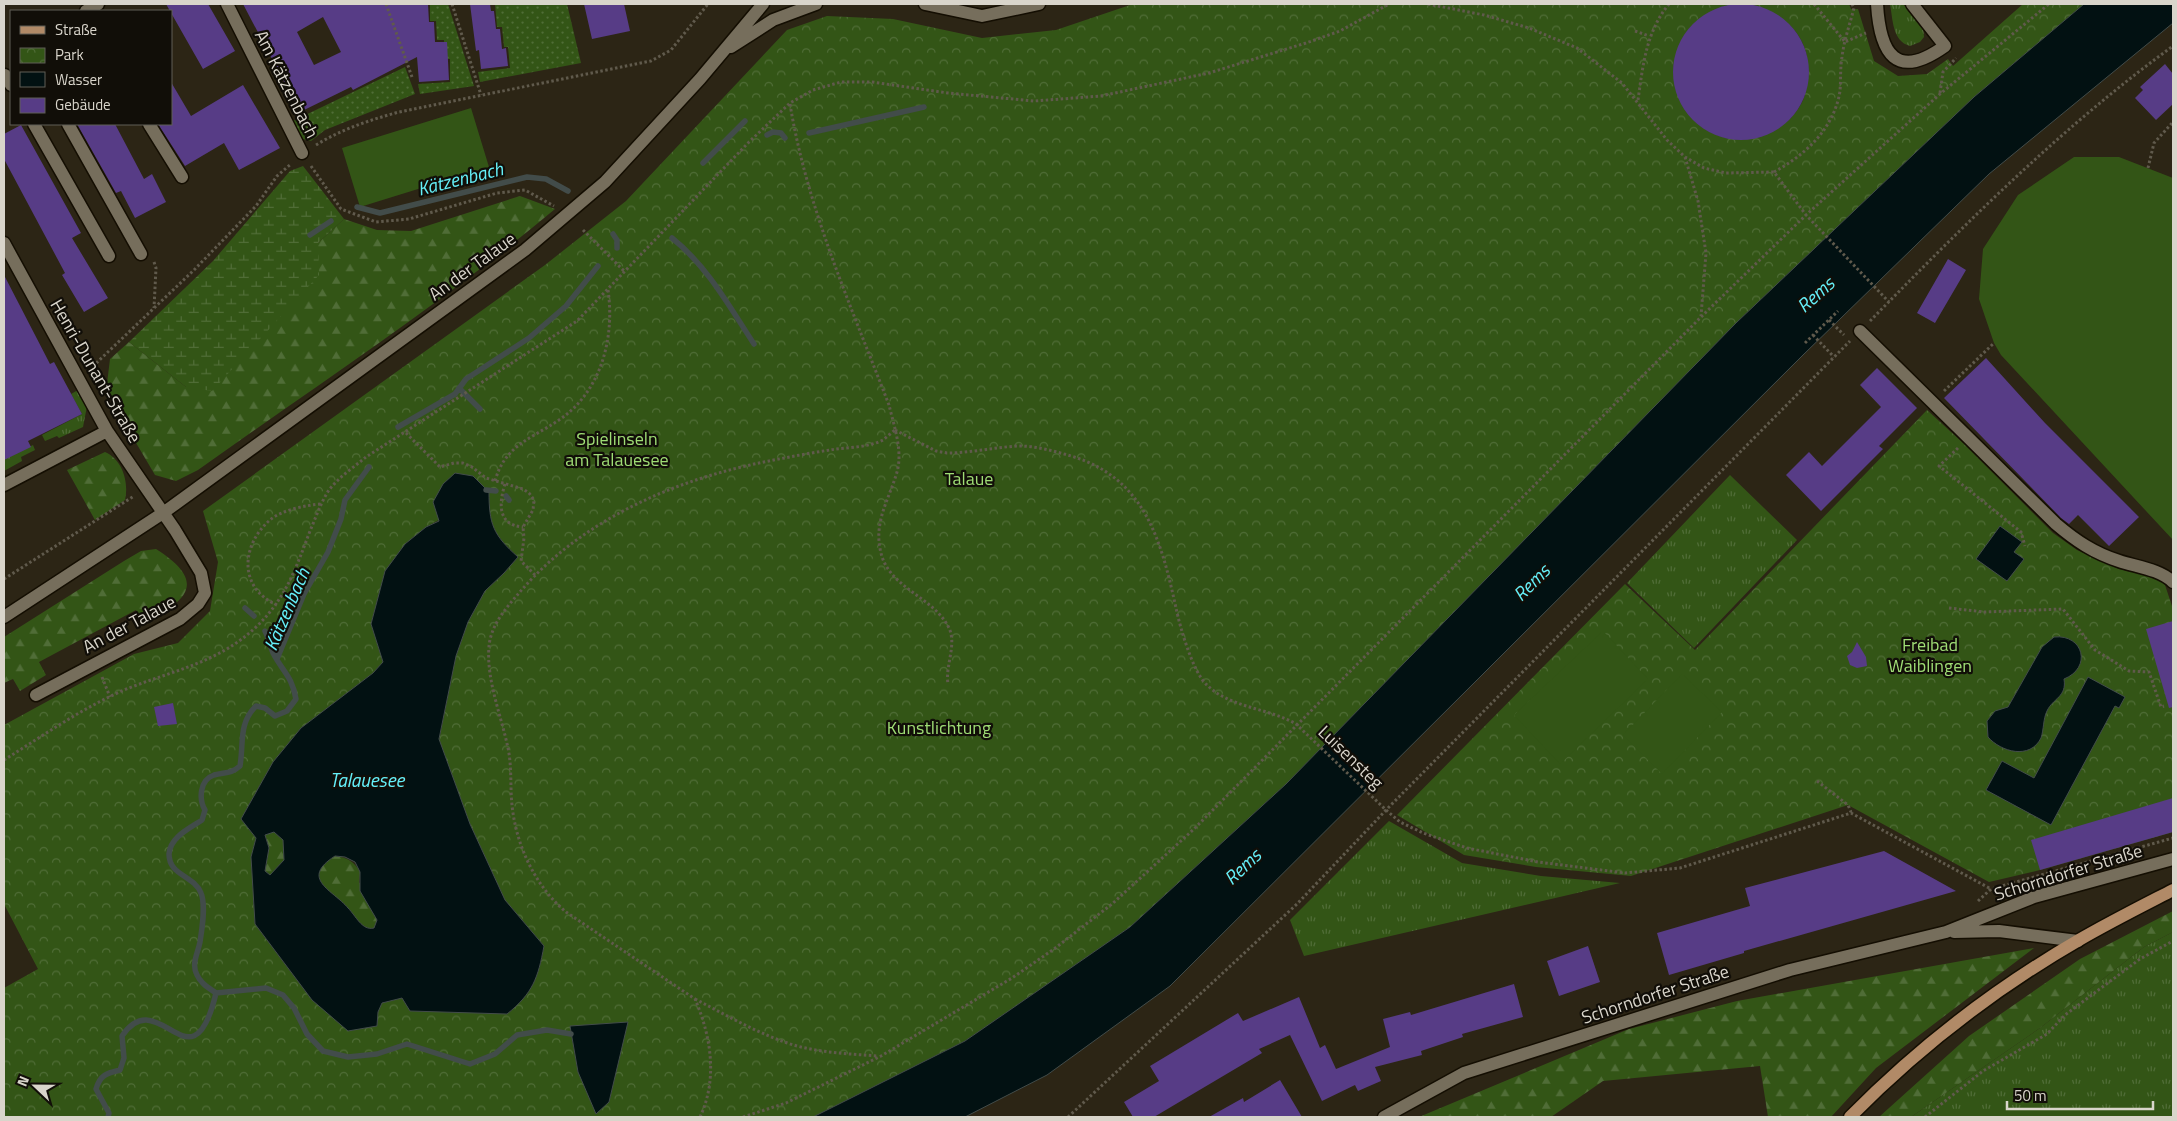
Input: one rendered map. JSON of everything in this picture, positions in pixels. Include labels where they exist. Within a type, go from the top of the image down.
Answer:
[{"type":"main road","points":[[1850,1117],[1882,1085],[1982,1004],[2078,941],[2173,890]]},
{"type":"street","name":"Am Kätzenbach","points":[[227,4],[302,153]]},
{"type":"street","name":"An der Talaue","points":[[4,617],[163,513],[525,250],[605,182],[721,54],[763,4]]},
{"type":"street","points":[[721,54],[773,20],[816,4]]},
{"type":"street","points":[[925,4],[982,16],[1039,4]]},
{"type":"street","points":[[1877,4],[1878,28],[1884,46],[1898,61],[1912,63],[1927,58],[1945,46],[1912,4]]},
{"type":"street","points":[[35,125],[109,256]]},
{"type":"street","points":[[69,125],[141,254]]},
{"type":"street","points":[[150,125],[182,177]]},
{"type":"street","name":"Henri-Dunant-Straße","points":[[4,243],[80,378],[107,431],[163,513]]},
{"type":"street","points":[[1860,331],[2056,524],[2078,542],[2094,552],[2157,572],[2173,582]]},
{"type":"street","points":[[4,485],[107,431]]},
{"type":"street","name":"An der Talaue","points":[[36,695],[180,618],[198,604],[205,592],[201,573],[163,513]]},
{"type":"street","name":"Schorndorfer Straße","points":[[1384,1117],[1464,1073],[1790,970],[1946,932],[2034,897],[2173,859]]},
{"type":"street","name":"Schorndorfer Straße","points":[[1946,932],[1999,932],[2078,941]]},
{"type":"path","points":[[386,4],[412,76]]},
{"type":"path","points":[[452,4],[481,95]]},
{"type":"path","points":[[80,378],[194,270],[256,206],[277,176],[302,153],[333,134],[368,120],[481,95],[651,62],[670,50],[708,4]]},
{"type":"path","points":[[4,760],[110,697],[130,688],[193,667],[227,651],[256,627],[276,605],[296,568],[321,504],[330,489],[341,478],[366,457],[561,334],[577,321],[749,142],[790,103],[813,90],[841,82],[872,82],[948,93],[1034,101],[1101,96],[1209,73],[1306,43],[1340,30],[1389,4]]},
{"type":"path","points":[[1428,4],[1484,15],[1529,28],[1577,48],[1622,83],[1638,101],[1651,122],[1685,157],[1704,168],[1726,173],[1774,172],[1799,158],[1824,130],[1839,93],[1845,42],[1854,8],[1852,4]]},
{"type":"path","points":[[1638,101],[1644,59],[1650,36],[1654,24],[1669,4]]},
{"type":"path","points":[[1814,4],[1845,42]]},
{"type":"path","points":[[743,1117],[786,1103],[881,1056],[1012,978],[1054,949],[1112,904],[1194,829],[1701,317],[1806,215],[1940,94],[2049,4]]},
{"type":"path","points":[[1845,42],[1878,28]]},
{"type":"path","points":[[1635,31],[1650,36]]},
{"type":"path","points":[[1068,1117],[1297,904],[1386,810],[1834,357],[2014,180],[2128,79],[2173,46]]},
{"type":"path","points":[[1940,94],[1939,83],[1943,72],[1956,60],[1955,54]]},
{"type":"path","points":[[790,103],[798,151],[810,195],[889,405],[895,430],[900,455],[897,473],[881,513],[878,534],[881,554],[890,572],[940,616],[949,628],[952,641],[946,673],[948,684]]},
{"type":"path","points":[[2148,168],[2154,143],[2173,122]]},
{"type":"path","points":[[302,153],[341,209],[376,222],[410,220],[497,193],[525,190],[555,207]]},
{"type":"path","points":[[1685,157],[1698,201],[1706,253],[1701,317]]},
{"type":"path","points":[[1774,172],[1806,215],[1889,302]]},
{"type":"path","points":[[583,230],[625,272]]},
{"type":"path","points":[[141,254],[148,249],[156,268],[154,308]]},
{"type":"path","points":[[495,481],[503,461],[510,452],[560,420],[577,406],[590,390],[600,370],[606,347],[610,305],[608,290]]},
{"type":"path","points":[[1805,343],[1838,311]]},
{"type":"path","points":[[1829,320],[1850,341]]},
{"type":"path","points":[[1813,335],[1834,357]]},
{"type":"path","points":[[1933,401],[1994,343]]},
{"type":"path","points":[[881,1056],[832,1052],[797,1046],[758,1030],[695,999],[554,902],[531,870],[514,820],[511,762],[490,668],[489,646],[493,630],[500,617],[535,575],[570,544],[590,530],[661,494],[713,474],[768,461],[858,447],[882,440],[895,430]]},
{"type":"path","name":"Luisensteg","points":[[895,430],[936,452],[947,453],[1019,446],[1057,452],[1100,467],[1121,482],[1143,510],[1159,541],[1185,643],[1206,685],[1224,696],[1284,717],[1296,724],[1386,810],[1400,822],[1423,833],[1467,848],[1538,862],[1624,873],[1680,868],[1851,813]]},
{"type":"path","points":[[406,433],[440,467],[454,463],[463,463],[472,467],[486,478],[523,488],[534,500],[533,510],[523,527],[524,538],[521,561],[535,575]]},
{"type":"path","points":[[1963,443],[1939,466],[2020,532],[2025,546]]},
{"type":"path","points":[[505,484],[500,502],[502,514],[512,525],[523,527]]},
{"type":"path","points":[[4,579],[145,488]]},
{"type":"path","points":[[276,605],[258,594],[251,583],[248,570],[252,543],[270,520],[281,513],[309,504],[321,504]]},
{"type":"path","points":[[1949,608],[1984,612],[2063,609],[2095,650],[2129,671],[2149,672],[2161,707],[2164,706]]},
{"type":"path","points":[[1817,781],[1848,805],[1851,813],[1991,889],[2173,838]]},
{"type":"path","points":[[1925,1117],[1983,1072],[2048,1034],[2065,1015],[2140,959],[2173,941]]},
{"type":"path","points":[[695,999],[702,1016],[711,1058],[708,1093],[700,1117]]},
{"type":"green space","points":[[430,4],[448,4],[474,86],[420,94],[418,84],[450,82],[450,59],[444,59],[444,40],[437,40],[436,21],[430,21]]},
{"type":"green space","points":[[495,4],[567,4],[581,63],[480,82],[478,72],[510,68],[508,47],[504,47],[502,27],[497,27]]},
{"type":"green space","name":"Talaue","points":[[1133,4],[1740,4],[1706,15],[1685,35],[1675,60],[1676,87],[1687,111],[1706,130],[1733,139],[1767,134],[1785,123],[1800,107],[1808,77],[1808,61],[1798,34],[1776,15],[1762,8],[1745,4],[1849,4],[1851,9],[1858,9],[1874,61],[1898,76],[1927,74],[1948,59],[1953,66],[2023,4],[2084,4],[1974,97],[1736,323],[1286,784],[1130,927],[965,1041],[813,1117],[4,1117],[4,988],[38,969],[4,904],[4,725],[134,654],[178,643],[210,611],[218,562],[203,511],[545,265],[626,201],[787,30],[827,16],[893,19],[982,38],[1056,30]],"holes":[[[489,492],[490,513],[494,528],[503,542],[518,557],[485,591],[468,622],[456,656],[439,740],[470,824],[505,900],[544,946],[537,976],[529,992],[507,1014],[473,1012],[402,998],[382,1003],[378,1012],[312,1000],[255,924],[251,857],[256,838],[241,819],[273,762],[301,728],[373,673],[383,662],[371,624],[385,571],[405,544],[426,527]],[[570,1026],[615,1072],[609,1102],[578,1072]]]},
{"type":"green space","points":[[1890,4],[1903,4],[1923,26],[1924,37],[1920,42],[1910,46],[1900,39],[1894,29]]},
{"type":"green space","points":[[405,67],[415,94],[325,130],[311,141],[303,139],[293,121]]},
{"type":"green space","points":[[471,108],[489,167],[360,207],[342,148]]},
{"type":"green space","points":[[2074,157],[2119,157],[2173,178],[2173,540],[2001,355],[1994,343],[1979,299],[1983,249],[2018,195]]},
{"type":"green space","points":[[303,166],[344,219],[318,243],[319,275],[212,391],[186,387],[129,342],[213,261],[290,171]]},
{"type":"green space","points":[[520,196],[555,209],[424,311],[198,470],[176,481],[155,475],[106,392],[110,359],[129,342],[186,387],[318,243],[344,219],[377,230],[411,231]]},
{"type":"green space","points":[[78,390],[87,406],[83,427],[59,438],[57,436],[45,441],[42,435],[82,414],[71,394]]},
{"type":"green space","name":"Freibad Waiblingen","points":[[1927,410],[1963,443],[2053,533],[2077,550],[2119,569],[2163,579],[2173,609],[2173,832],[2040,870],[1989,882],[1848,805],[1631,876],[1536,867],[1464,855],[1397,815],[1625,584],[1695,650]]},
{"type":"green space","points":[[33,445],[35,450],[21,457],[22,461],[4,471],[4,457],[5,459]]},
{"type":"green space","points":[[105,452],[116,460],[123,473],[126,486],[125,500],[95,520],[67,470]]},
{"type":"green space","points":[[1730,475],[1797,540],[1694,648],[1627,583]]},
{"type":"green space","points":[[156,549],[182,571],[187,581],[186,590],[181,599],[159,615],[143,623],[136,610],[39,662],[46,675],[20,691],[13,679],[4,683],[4,637],[141,551]]},
{"type":"green space","points":[[1603,631],[1648,679],[1560,764],[1514,715]]},
{"type":"green space","points":[[1682,674],[1722,712],[1662,774],[1623,735]]},
{"type":"green space","points":[[1389,821],[1462,863],[1541,876],[1620,883],[1304,956],[1290,920]]},
{"type":"green space","points":[[274,832],[283,840],[284,860],[270,875],[265,871],[269,848],[265,834]]},
{"type":"green space","points":[[335,856],[350,861],[360,872],[359,882],[377,920],[375,928],[363,925],[322,884],[319,878],[319,871],[324,864]]},
{"type":"green space","points":[[2173,911],[2173,932],[2144,947],[2040,1028],[1911,1117],[1879,1117],[1969,1036],[2080,959]]},
{"type":"green space","points":[[2173,932],[2173,1117],[1911,1117],[2040,1028],[2144,947]]},
{"type":"green space","points":[[2034,948],[1876,1068],[1831,1117],[1768,1117],[1760,1066],[1603,1081],[1551,1117],[1419,1117],[1629,1029],[1737,1001]]},
{"type":"water","name":"Rems","points":[[2084,4],[2173,4],[2173,23],[1989,174],[1803,355],[1170,986],[1047,1075],[965,1117],[813,1117],[965,1041],[1130,927],[1286,784],[1736,323],[1974,97]]},
{"type":"water","name":"Talauesee","points":[[455,473],[473,476],[489,492],[490,513],[494,528],[503,542],[518,557],[485,591],[468,622],[456,656],[439,739],[470,824],[505,900],[544,946],[537,976],[529,992],[507,1014],[410,1011],[402,998],[382,1003],[378,1012],[377,1026],[348,1031],[312,1000],[255,924],[251,857],[256,838],[241,819],[273,762],[301,728],[373,673],[383,662],[371,624],[385,571],[405,544],[426,527],[439,521],[433,502],[443,484]],"holes":[[[274,832],[283,840],[284,860],[270,875],[265,871],[269,848],[265,835]],[[335,856],[345,857],[355,862],[360,872],[360,891],[377,920],[374,928],[363,925],[322,884],[319,878],[320,871]]]},
{"type":"water","points":[[2000,526],[2022,542],[2014,552],[2024,559],[2007,581],[1976,559]]},
{"type":"water","points":[[2054,637],[2064,637],[2078,646],[2081,660],[2078,667],[2073,674],[2064,679],[2062,694],[2047,711],[2041,738],[2036,745],[2023,751],[2008,750],[2000,747],[1988,737],[1987,721],[1995,711],[2008,707],[2042,647]]},
{"type":"water","points":[[2088,677],[2125,697],[2119,708],[2115,706],[2051,825],[1986,790],[2002,761],[2034,778]]},
{"type":"water","points":[[628,1022],[609,1102],[596,1114],[578,1072],[570,1026]]},
{"type":"building","points":[[166,4],[208,4],[235,51],[203,69],[172,15],[172,10],[169,10]]},
{"type":"building","points":[[243,4],[428,4],[429,22],[434,22],[435,42],[447,42],[449,80],[419,82],[417,57],[353,90],[351,87],[300,112]],"holes":[[[323,17],[341,52],[314,65],[297,32]]]},
{"type":"building","points":[[470,4],[490,4],[491,11],[494,11],[496,29],[500,29],[502,49],[506,48],[508,66],[481,69],[479,50],[476,51]]},
{"type":"building","points":[[584,4],[624,4],[630,31],[592,39]]},
{"type":"building","points":[[1741,4],[1767,9],[1789,24],[1804,46],[1809,72],[1804,98],[1789,120],[1767,135],[1741,140],[1715,135],[1693,120],[1678,98],[1673,72],[1678,46],[1693,24],[1715,9]]},
{"type":"building","points":[[2165,64],[2173,74],[2173,104],[2156,120],[2135,98],[2143,90],[2140,87]]},
{"type":"building","points":[[172,84],[191,116],[243,85],[280,148],[239,170],[224,143],[185,166],[159,125],[172,125]]},
{"type":"building","points":[[21,125],[81,233],[72,238],[108,298],[84,312],[62,275],[65,273],[4,159],[4,134]]},
{"type":"building","points":[[78,125],[116,125],[144,179],[152,174],[166,202],[135,218],[121,191],[116,193]]},
{"type":"building","points":[[1948,259],[1966,270],[1935,323],[1917,313]]},
{"type":"building","points":[[4,275],[50,364],[54,362],[82,414],[28,441],[31,447],[4,460]]},
{"type":"building","points":[[1986,358],[2045,423],[2139,517],[2109,546],[2078,515],[2069,524],[2061,518],[1944,398]]},
{"type":"building","points":[[1877,368],[1917,408],[1879,446],[1883,449],[1821,511],[1786,475],[1809,452],[1822,466],[1881,407],[1860,385]]},
{"type":"building","points":[[2173,621],[2173,707],[2169,708],[2146,629]]},
{"type":"building","points":[[1857,642],[1866,657],[1867,666],[1857,668],[1850,665],[1847,656],[1852,652]]},
{"type":"building","points":[[173,703],[177,724],[158,726],[154,707]]},
{"type":"building","points":[[2173,798],[2173,832],[2040,870],[2031,840]]},
{"type":"building","points":[[1884,851],[1956,891],[1744,951],[1744,953],[1669,975],[1657,933],[1750,906],[1745,888]]},
{"type":"building","points":[[1588,946],[1600,982],[1559,996],[1547,961]]},
{"type":"building","points":[[1514,984],[1523,1017],[1462,1034],[1463,1037],[1421,1051],[1422,1055],[1375,1067],[1381,1081],[1358,1091],[1355,1085],[1322,1101],[1290,1035],[1259,1049],[1262,1053],[1154,1117],[1133,1117],[1124,1102],[1159,1081],[1150,1066],[1238,1013],[1243,1021],[1299,997],[1320,1048],[1325,1045],[1336,1069],[1390,1047],[1383,1019],[1410,1012],[1411,1015]]},
{"type":"building","points":[[1280,1080],[1302,1117],[1209,1117],[1243,1098],[1244,1102]]},
{"type":"waterway","points":[[809,133],[924,107]]},
{"type":"waterway","points":[[703,163],[745,121]]},
{"type":"waterway","points":[[767,135],[773,132],[781,133],[785,138]]},
{"type":"waterway","name":"Kätzenbach","points":[[357,207],[380,213],[527,177],[546,179],[568,191]]},
{"type":"waterway","name":"Kätzenbach","points":[[310,235],[331,221]]},
{"type":"waterway","name":"Kätzenbach","points":[[613,234],[617,240],[617,248]]},
{"type":"waterway","points":[[672,238],[685,249],[707,274],[727,301],[754,344]]},
{"type":"waterway","name":"Kätzenbach","points":[[398,427],[455,394],[466,379],[529,338],[566,306],[598,266]]},
{"type":"waterway","points":[[459,388],[480,409]]},
{"type":"waterway","name":"Kätzenbach","points":[[277,659],[304,594],[328,552],[341,519],[345,500],[369,467]]},
{"type":"waterway","points":[[486,490],[496,491]]},
{"type":"waterway","points":[[506,496],[509,500]]},
{"type":"waterway","points":[[245,608],[254,616]]},
{"type":"waterway","name":"Kätzenbach","points":[[216,993],[205,986],[195,971],[203,917],[201,893],[193,882],[173,867],[169,854],[170,848],[177,838],[202,820],[205,810],[201,796],[205,781],[214,775],[231,772],[240,766],[244,727],[250,713],[256,706],[265,708],[275,716],[287,711],[296,699],[287,674],[273,653],[265,631]]},
{"type":"waterway","points":[[216,993],[266,988],[283,995],[294,1008],[307,1034],[323,1051],[348,1057],[377,1054],[407,1044],[470,1064],[495,1054],[517,1035],[547,1030],[571,1034]]},
{"type":"waterway","name":"Kätzenbach","points":[[108,1117],[109,1113],[96,1089],[105,1075],[120,1070],[124,1058],[122,1036],[136,1023],[149,1020],[185,1036],[196,1035],[207,1022],[216,993]]},
{"type":"park label","name":"Spielinseln am Talauesee","points":[[617,448]]},
{"type":"park label","name":"Kunstlichtung","points":[[939,727]]}]
